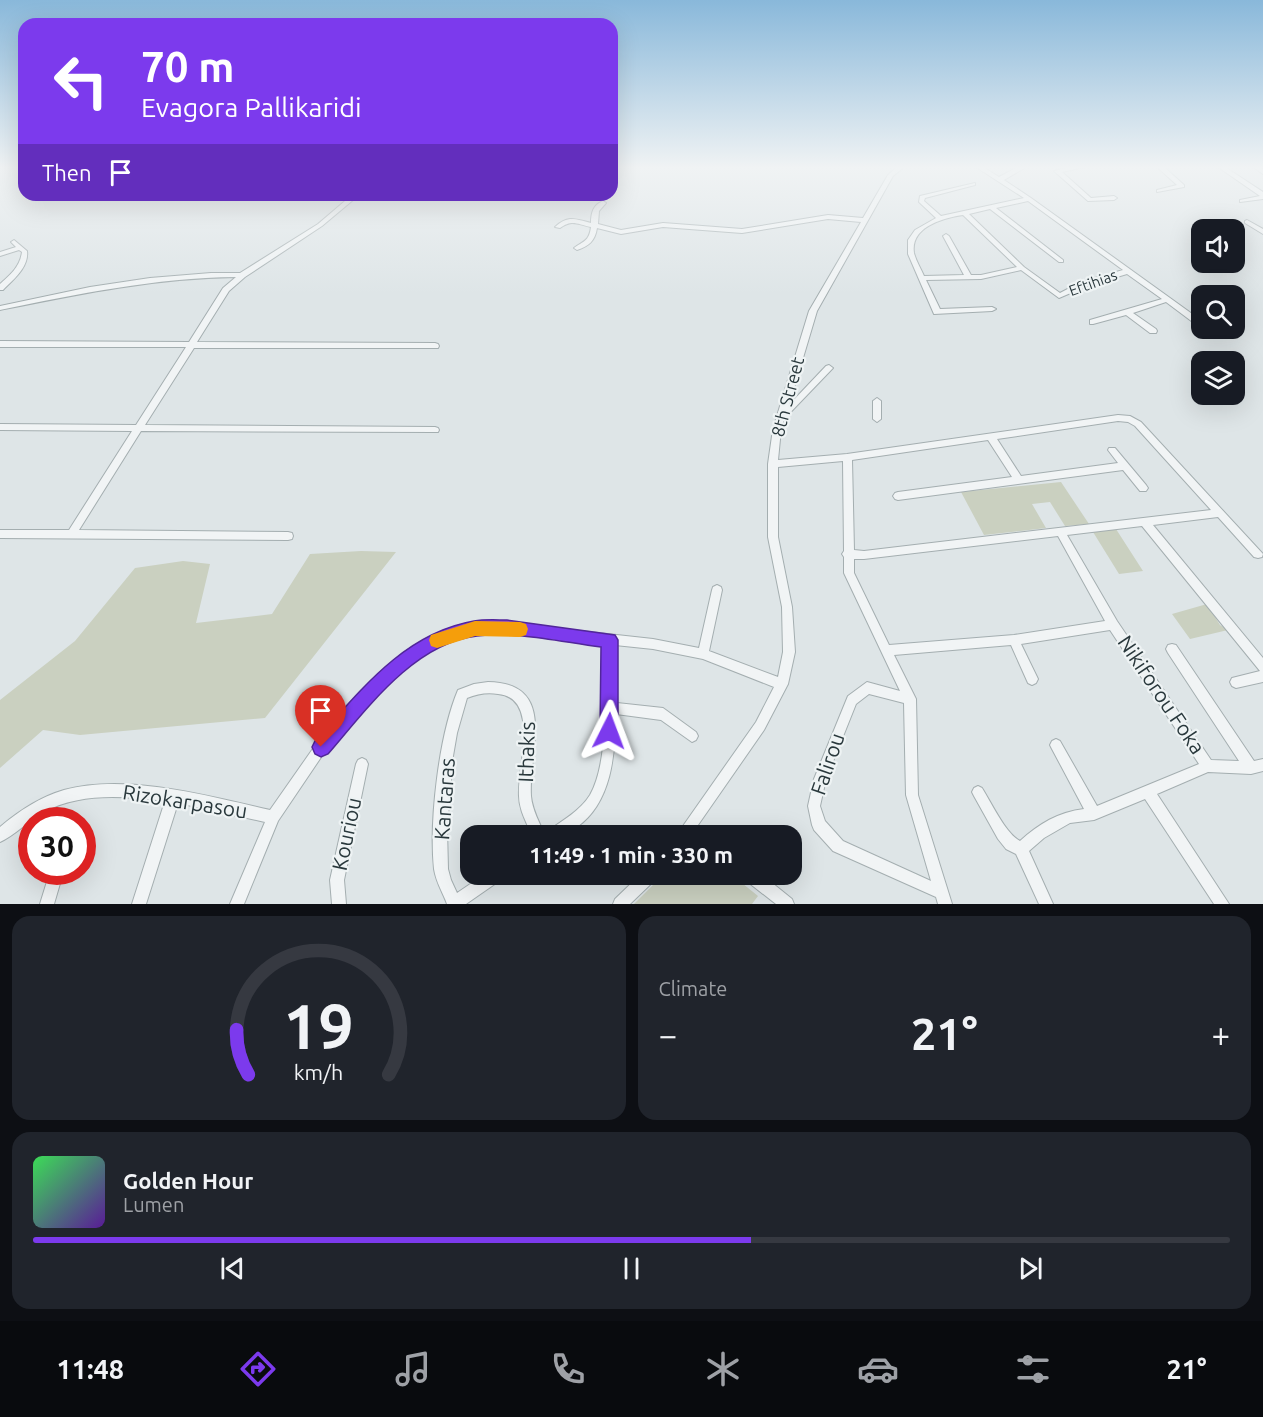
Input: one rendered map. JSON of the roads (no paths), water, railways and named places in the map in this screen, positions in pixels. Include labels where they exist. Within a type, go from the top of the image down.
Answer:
[{"type":"street","points":[[71,535],[226,290],[242,275],[320,225],[339,209]]},
{"type":"street","points":[[577,248],[588,243],[594,229],[592,224],[597,209]]},
{"type":"street","name":"8th Street","points":[[690,825],[760,726],[782,684],[789,652],[787,607],[773,537],[773,464],[781,417],[813,311],[872,209]]},
{"type":"street","points":[[931,209],[940,218]]},
{"type":"street","points":[[987,209],[940,218],[916,231],[911,240],[911,254],[937,312],[992,309]]},
{"type":"street","points":[[994,209],[1061,261]]},
{"type":"street","points":[[1043,209],[1191,317]]},
{"type":"street","points":[[965,214],[1022,268]]},
{"type":"street","points":[[558,227],[570,221],[621,232],[663,225],[742,231],[828,217],[866,220]]},
{"type":"street","points":[[1247,222],[1262,231]]},
{"type":"street","points":[[946,236],[969,278]]},
{"type":"street","points":[[0,288],[21,268],[25,260],[25,252],[14,242]]},
{"type":"street","points":[[0,254],[20,248]]},
{"type":"street","points":[[921,278],[969,278],[1022,268]]},
{"type":"street","name":"Eftihias","points":[[1022,268],[1059,296],[1084,284],[1128,271]]},
{"type":"street","points":[[0,308],[137,281],[202,274],[242,275]]},
{"type":"street","points":[[1093,322],[1166,300]]},
{"type":"street","points":[[1128,312],[1153,331]]},
{"type":"street","points":[[0,344],[435,346]]},
{"type":"street","points":[[781,417],[828,368]]},
{"type":"street","points":[[877,401],[877,419]]},
{"type":"street","points":[[773,464],[847,457],[1118,418],[1130,419],[1138,424],[1258,554]]},
{"type":"street","points":[[0,427],[435,430]]},
{"type":"street","points":[[990,436],[1018,479]]},
{"type":"street","points":[[1112,450],[1143,488]]},
{"type":"street","points":[[847,457],[849,573],[858,596],[910,699],[912,795],[942,898]]},
{"type":"street","points":[[898,496],[1125,466]]},
{"type":"street","points":[[847,554],[875,554],[1218,513]]},
{"type":"street","points":[[1144,521],[1263,667]]},
{"type":"street","name":"Nikiforou Foka","points":[[1060,531],[1113,625],[1208,766]]},
{"type":"street","points":[[0,534],[288,536]]},
{"type":"street","points":[[703,654],[717,590]]},
{"type":"street","points":[[887,650],[1014,640],[1113,625]]},
{"type":"street","points":[[237,904],[273,817],[330,735],[386,675],[433,642],[475,628],[507,628],[653,644],[703,654],[782,684]]},
{"type":"street","points":[[568,825],[584,813],[605,777],[610,708],[609,640]]},
{"type":"street","points":[[1014,640],[1032,679]]},
{"type":"street","points":[[1173,650],[1257,767]]},
{"type":"street","points":[[1236,682],[1263,676]]},
{"type":"street","name":"Ithakis","points":[[462,694],[484,686],[518,691],[525,700],[530,715],[525,798],[534,825]]},
{"type":"street","name":"Falirou","points":[[910,699],[867,688],[852,700],[820,779],[814,806],[819,825],[838,846],[942,898]]},
{"type":"street","name":"Kantaras","points":[[454,904],[441,872],[442,837],[444,790],[453,716],[462,694]]},
{"type":"street","points":[[610,708],[663,714],[692,736]]},
{"type":"street","points":[[1056,745],[1094,814]]},
{"type":"street","name":"Kouriou","points":[[339,904],[337,880],[362,764]]},
{"type":"street","points":[[1021,849],[1039,833],[1069,817],[1094,814],[1208,766],[1257,767]]},
{"type":"street","name":"Rizokarpasou","points":[[0,835],[43,805],[76,794],[126,790],[195,800],[273,817]]},
{"type":"street","points":[[978,792],[1003,834],[1011,844],[1021,849],[1046,904]]},
{"type":"street","points":[[1148,792],[1222,904]]},
{"type":"street","points":[[139,904],[173,798]]},
{"type":"street","points":[[46,904],[52,885]]},
{"type":"street","points":[[454,904],[481,885]]},
{"type":"street","points":[[620,904],[640,885]]},
{"type":"street","points":[[763,885],[787,904]]}]
